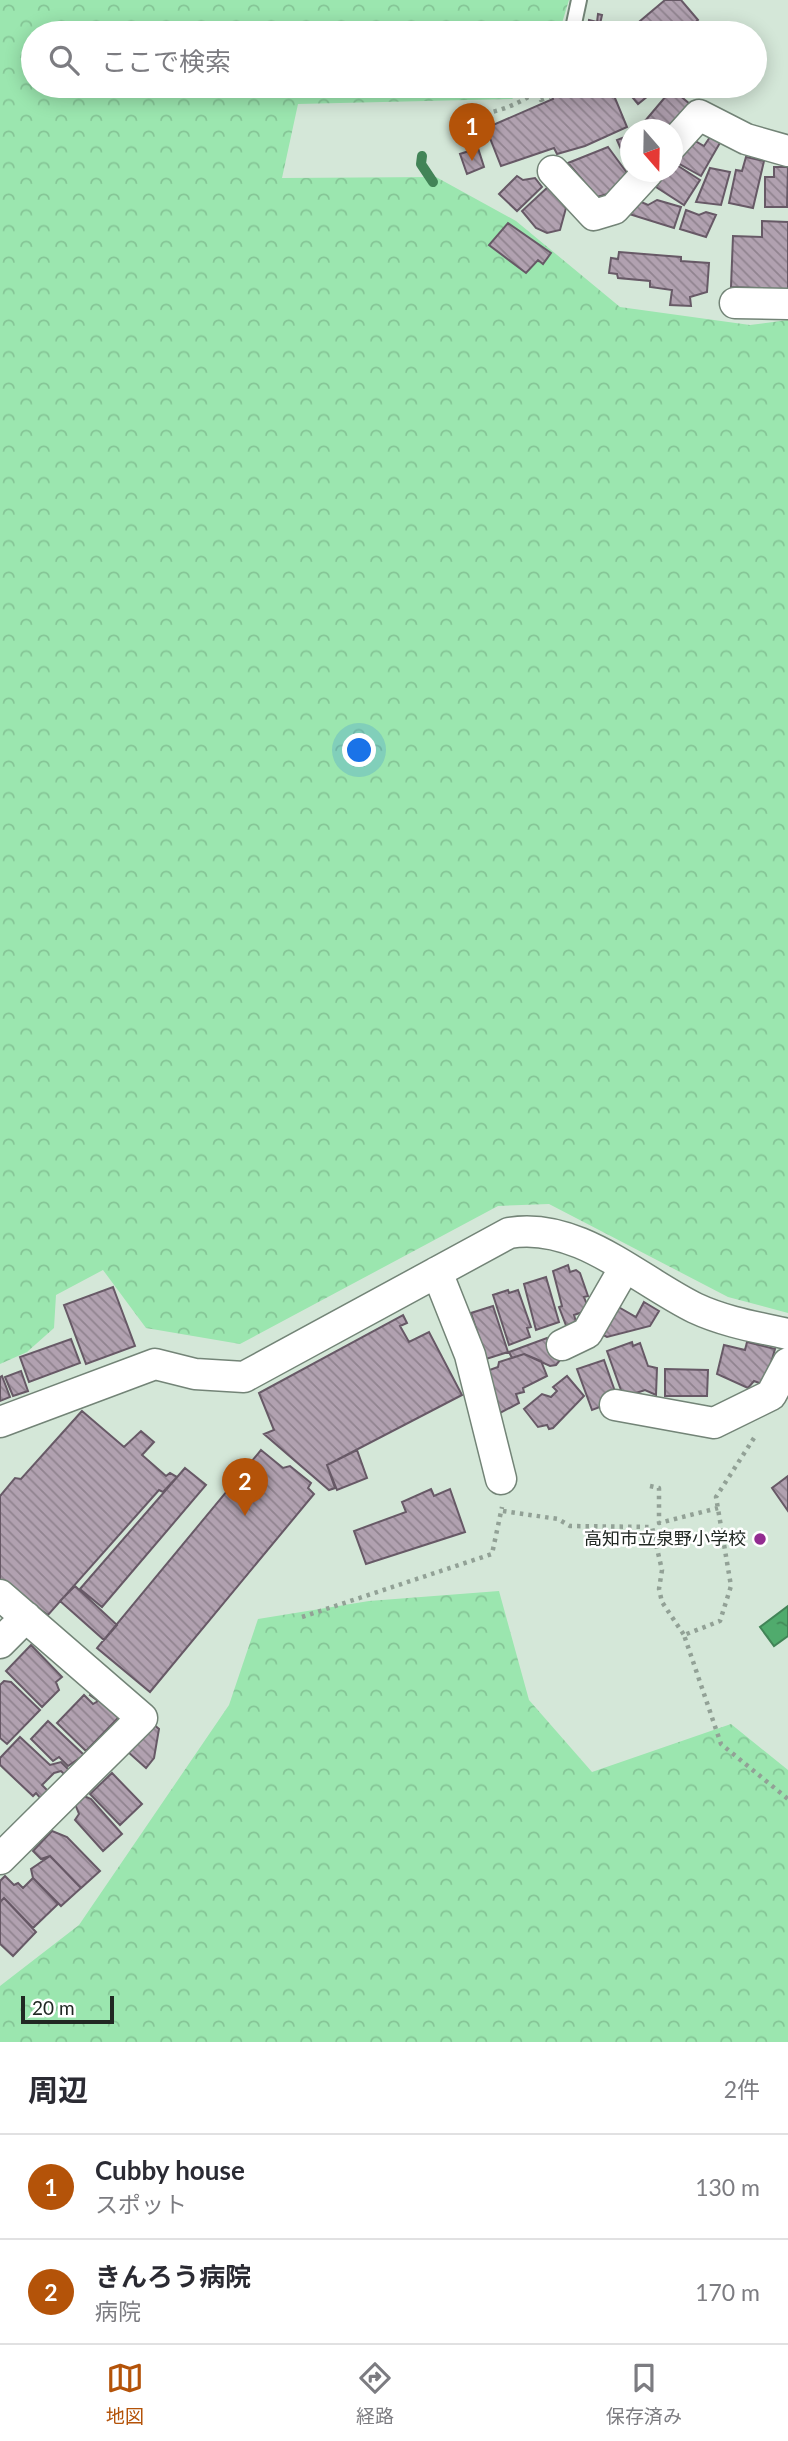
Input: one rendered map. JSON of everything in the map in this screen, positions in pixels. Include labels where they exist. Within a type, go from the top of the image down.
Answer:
[{"type":"street","points":[[683,133],[699,115],[746,139],[788,151]]},
{"type":"street","points":[[553,171],[594,215],[614,209],[639,182]]},
{"type":"street","points":[[735,303],[788,304]]},
{"type":"street","points":[[0,1422],[156,1364],[195,1374],[244,1377],[509,1233],[527,1230],[566,1239],[625,1266],[692,1306],[723,1320],[788,1334]]},
{"type":"street","points":[[562,1345],[587,1333],[625,1266]]},
{"type":"street","points":[[437,1272],[470,1355],[501,1479]]},
{"type":"street","points":[[614,1405],[714,1423],[771,1395],[788,1363]]},
{"type":"street","points":[[0,1595],[142,1718],[0,1860]]},
{"type":"street","points":[[0,1643],[26,1617]]},
{"type":"lane","points":[[575,21],[579,0]]},
{"type":"path","points":[[460,116],[495,112],[524,98]]},
{"type":"path","points":[[684,1635],[720,1621],[731,1586],[716,1497],[757,1433]]},
{"type":"path","points":[[302,1617],[492,1554],[502,1510],[501,1479]]},
{"type":"path","points":[[650,1486],[659,1488],[659,1523],[718,1508]]},
{"type":"path","points":[[502,1510],[558,1519],[570,1526],[652,1527],[662,1570],[659,1589],[662,1602],[684,1635],[721,1744],[788,1800]]},
{"type":"green space","points":[[0,0],[569,0],[563,21],[21,21],[21,98],[513,98],[298,104],[282,178],[436,177],[516,221],[620,307],[750,325],[788,320],[788,1313],[728,1297],[549,1204],[498,1206],[240,1344],[146,1328],[103,1270],[56,1295],[54,1328],[27,1352],[0,1364]]},
{"type":"green space","points":[[499,1591],[529,1700],[592,1772],[731,1724],[788,1770],[788,2042],[0,2042],[0,1986],[79,1925],[229,1705],[258,1619],[369,1601]]},
{"type":"water","points":[[788,1606],[788,1636],[774,1646],[760,1627]]},
{"type":"building","points":[[665,0],[681,0],[698,20],[697,21],[640,21]]},
{"type":"building","points":[[553,98],[615,98],[624,119],[620,119],[620,130],[585,146],[557,154],[554,148],[501,166],[486,128]]},
{"type":"building","points":[[633,98],[646,98],[638,104]]},
{"type":"building","points":[[664,98],[683,98],[691,105],[680,119],[647,119]]},
{"type":"building","points":[[710,137],[721,141],[701,176],[683,166],[683,149],[686,144],[693,145],[695,141],[704,146]]},
{"type":"building","points":[[608,147],[620,163],[620,182],[624,182],[611,193],[597,197],[568,163]]},
{"type":"building","points":[[478,148],[484,167],[467,174],[460,154]]},
{"type":"building","points":[[746,157],[764,161],[753,208],[729,203],[736,170],[742,171]]},
{"type":"building","points":[[774,167],[788,167],[787,207],[765,207],[765,177],[774,177]]},
{"type":"building","points":[[710,168],[730,172],[721,205],[696,202]]},
{"type":"building","points":[[683,169],[700,180],[684,205],[656,187],[659,182],[683,182]]},
{"type":"building","points":[[517,176],[523,180],[535,178],[542,187],[517,211],[499,194]]},
{"type":"building","points":[[549,186],[566,208],[560,230],[547,233],[536,228],[522,211]]},
{"type":"building","points":[[657,200],[681,207],[674,228],[629,214],[639,201],[648,205]]},
{"type":"building","points":[[686,210],[699,215],[706,212],[716,215],[706,237],[680,229]]},
{"type":"building","points":[[762,221],[788,222],[788,295],[758,294],[756,288],[731,287],[733,236],[762,237]]},
{"type":"building","points":[[508,223],[551,253],[543,264],[538,260],[526,273],[489,245]]},
{"type":"building","points":[[619,252],[681,257],[681,261],[709,263],[707,292],[690,297],[691,306],[670,305],[672,290],[650,287],[650,281],[618,278],[617,274],[609,273],[611,258],[618,259]]},
{"type":"building","points":[[568,1265],[570,1272],[576,1270],[580,1273],[588,1296],[584,1297],[589,1310],[574,1315],[577,1325],[567,1328],[559,1307],[562,1306],[553,1271]]},
{"type":"building","points":[[546,1277],[559,1322],[536,1330],[524,1284]]},
{"type":"building","points":[[113,1287],[135,1346],[86,1364],[64,1305]]},
{"type":"building","points":[[508,1290],[509,1293],[518,1290],[531,1327],[527,1328],[530,1337],[509,1345],[493,1295]]},
{"type":"building","points":[[644,1302],[659,1311],[650,1326],[607,1337],[599,1333],[615,1305],[636,1317]]},
{"type":"building","points":[[493,1306],[508,1352],[486,1359],[471,1313]]},
{"type":"building","points":[[403,1315],[407,1323],[400,1326],[409,1342],[429,1332],[462,1395],[327,1465],[335,1488],[329,1490],[264,1434],[274,1430],[259,1393]]},
{"type":"building","points":[[547,1338],[553,1350],[565,1354],[556,1365],[550,1366],[524,1354],[512,1358],[509,1352]]},
{"type":"building","points":[[71,1339],[80,1363],[29,1382],[20,1357]]},
{"type":"building","points":[[632,1342],[633,1346],[640,1343],[648,1366],[657,1368],[656,1395],[645,1390],[636,1393],[637,1396],[622,1393],[607,1351]]},
{"type":"building","points":[[747,1342],[775,1349],[767,1377],[762,1384],[754,1381],[748,1388],[717,1374],[724,1345],[745,1350]]},
{"type":"building","points":[[524,1354],[541,1361],[547,1376],[523,1388],[524,1392],[516,1394],[519,1403],[498,1414],[487,1371],[498,1367],[499,1362]]},
{"type":"building","points":[[604,1360],[618,1400],[592,1410],[577,1369]]},
{"type":"building","points":[[665,1369],[708,1370],[707,1396],[665,1396]]},
{"type":"building","points":[[21,1371],[28,1391],[13,1396],[5,1377]]},
{"type":"building","points":[[2,1376],[10,1397],[0,1401],[0,1377]]},
{"type":"building","points":[[567,1376],[584,1396],[553,1428],[549,1429],[547,1425],[538,1427],[524,1409],[542,1394],[551,1397],[557,1391],[553,1387]]},
{"type":"building","points":[[82,1411],[124,1447],[141,1431],[154,1442],[142,1455],[166,1476],[170,1473],[177,1477],[163,1492],[159,1490],[48,1615],[0,1581],[0,1496],[15,1478],[21,1479]]},
{"type":"building","points":[[261,1450],[283,1468],[290,1466],[311,1483],[308,1488],[314,1494],[150,1692],[97,1648]]},
{"type":"building","points":[[357,1450],[367,1478],[337,1490],[327,1465]]},
{"type":"building","points":[[185,1468],[206,1485],[102,1607],[80,1589]]},
{"type":"building","points":[[788,1476],[788,1511],[772,1488]]},
{"type":"building","points":[[431,1489],[434,1496],[450,1489],[465,1532],[366,1564],[354,1531],[406,1512],[402,1502]]},
{"type":"building","points":[[75,1586],[117,1625],[104,1640],[60,1601]]},
{"type":"building","points":[[31,1645],[62,1677],[56,1682],[59,1690],[42,1707],[6,1671]]},
{"type":"building","points":[[4,1681],[11,1682],[40,1710],[7,1744],[0,1738],[0,1685]]},
{"type":"building","points":[[92,1692],[119,1717],[86,1751],[57,1723],[84,1695],[93,1704],[98,1701],[90,1695]]},
{"type":"building","points":[[48,1721],[84,1755],[68,1766],[59,1757],[53,1761],[31,1739]]},
{"type":"building","points":[[153,1724],[159,1729],[154,1758],[146,1768],[128,1752]]},
{"type":"building","points":[[20,1737],[50,1765],[61,1762],[69,1770],[64,1774],[61,1771],[54,1773],[42,1785],[49,1792],[42,1800],[36,1793],[33,1796],[0,1765],[0,1758]]},
{"type":"building","points":[[112,1773],[142,1804],[120,1825],[90,1794]]},
{"type":"building","points":[[82,1795],[91,1799],[122,1834],[103,1851],[75,1820],[79,1814],[75,1804]]},
{"type":"building","points":[[52,1831],[67,1837],[100,1871],[81,1888],[50,1856],[41,1859],[33,1851]]},
{"type":"building","points":[[50,1856],[81,1888],[61,1906],[33,1878],[31,1869]]},
{"type":"building","points":[[5,1876],[14,1885],[18,1883],[23,1888],[33,1878],[58,1904],[33,1928],[4,1898],[0,1902],[0,1881]]},
{"type":"building","points":[[4,1898],[36,1932],[13,1956],[0,1944],[0,1902]]},
{"type":"waterway","points":[[422,156],[421,164],[433,182]]},
{"type":"place","name":"Cubby house","points":[[472,161]]},
{"type":"place","name":"きんろう病院","points":[[245,1516]]},
{"type":"place","name":"高知市立泉野小学校","points":[[760,1539]]}]
